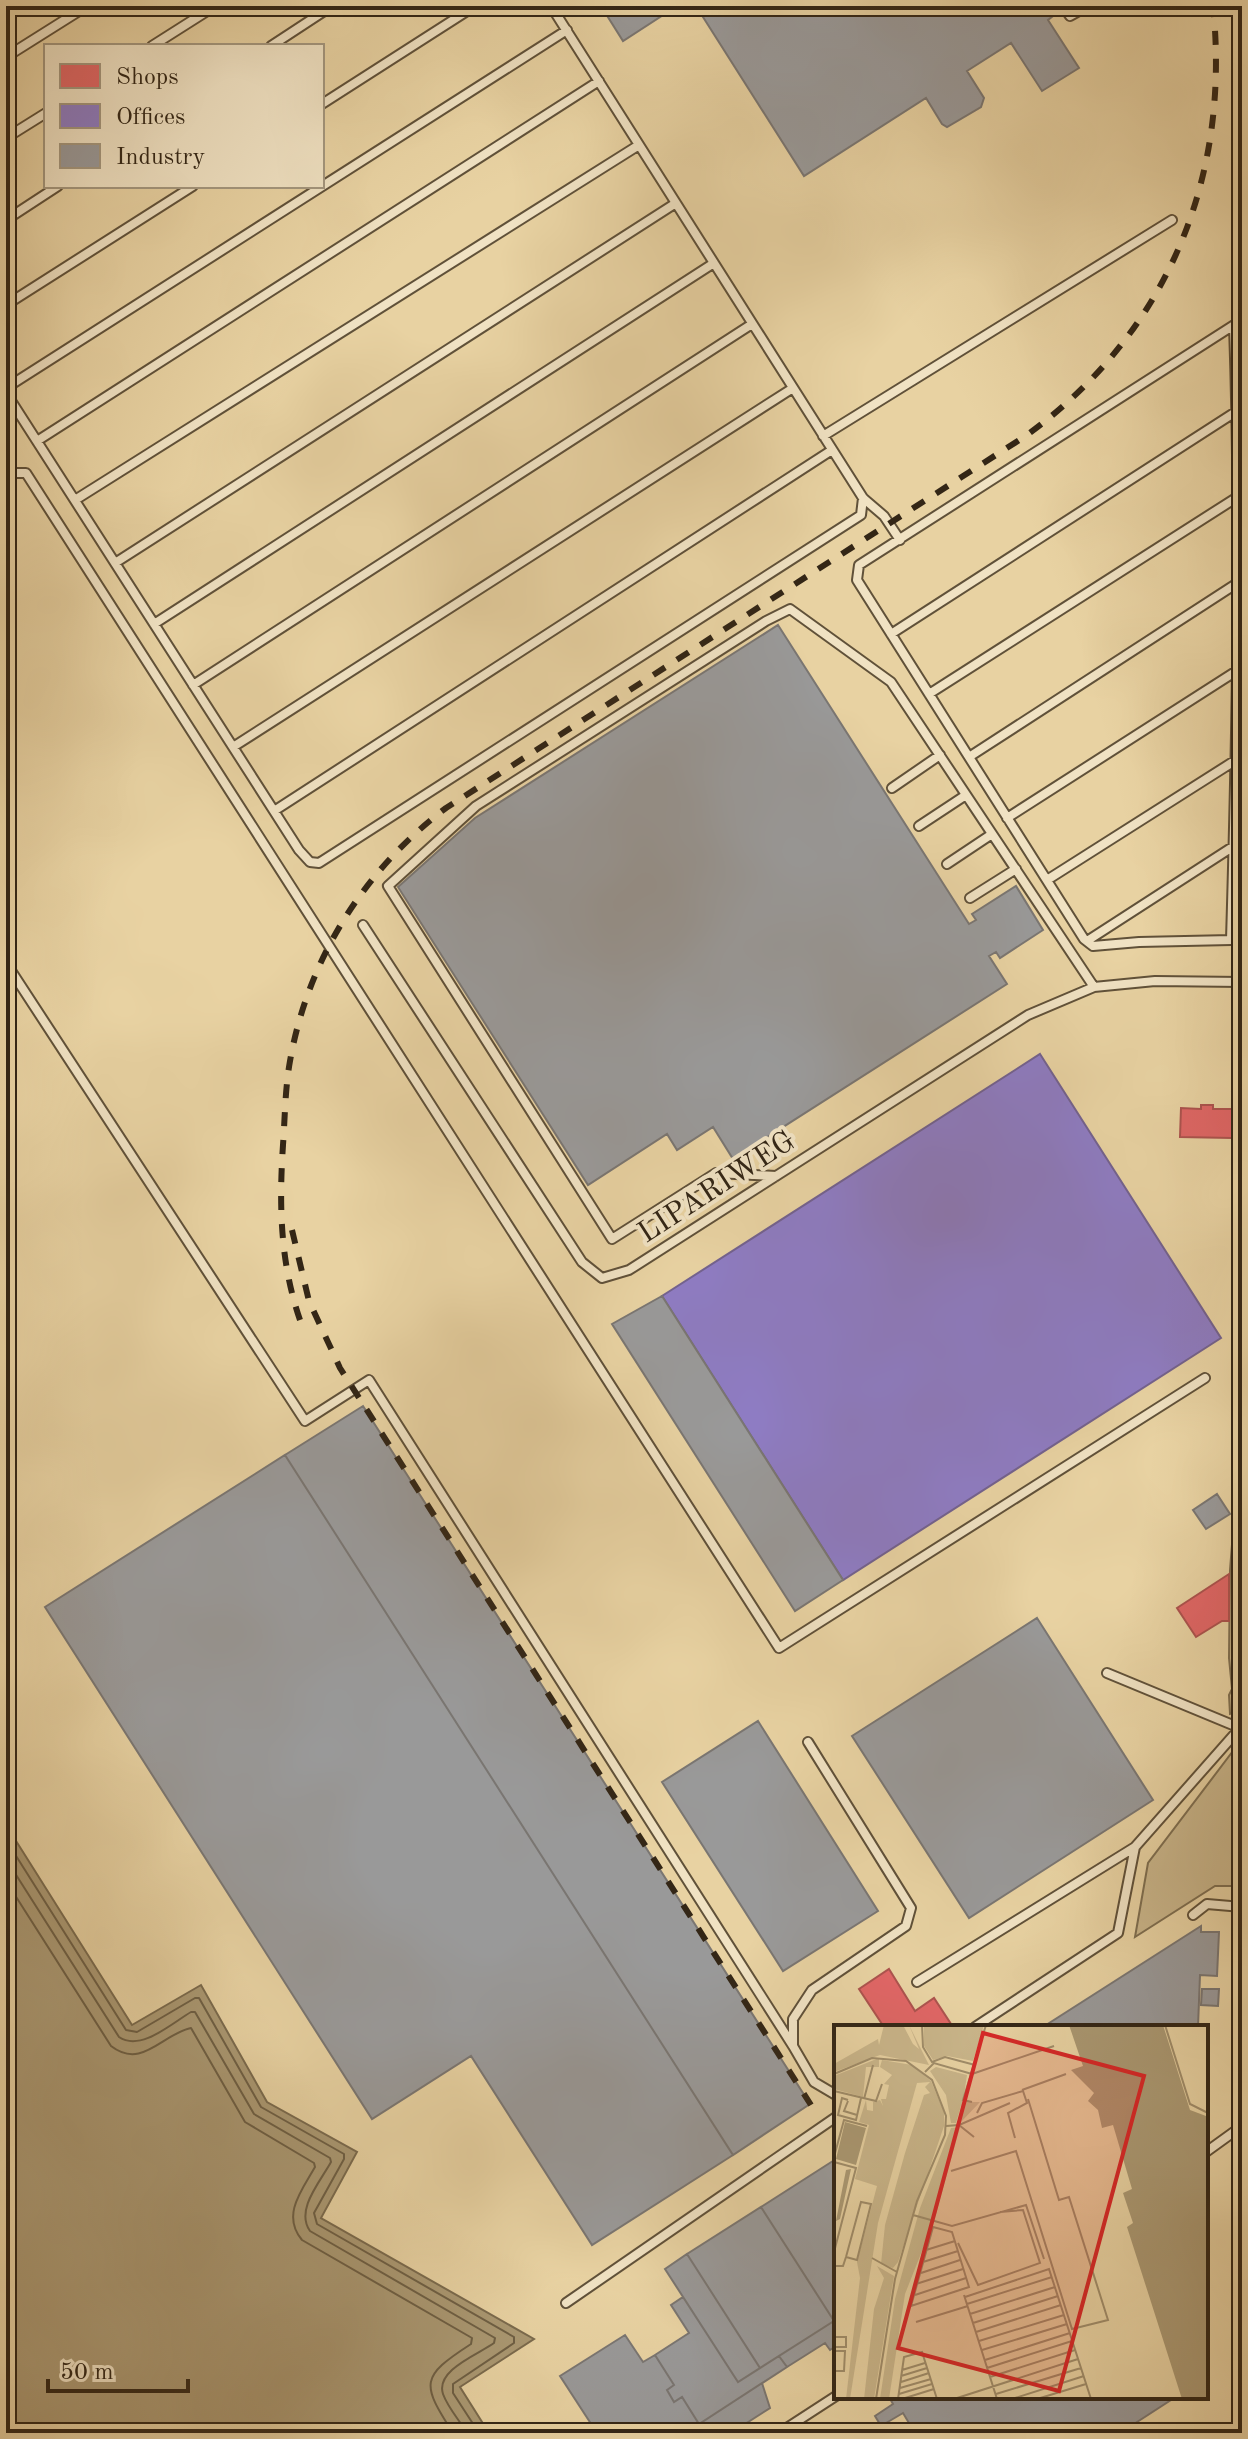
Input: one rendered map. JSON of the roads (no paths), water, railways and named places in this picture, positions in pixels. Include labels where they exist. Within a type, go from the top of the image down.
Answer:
[{"type":"lane","points":[[6,57],[87,6]]},
{"type":"lane","points":[[155,44],[215,6]]},
{"type":"lane","points":[[274,44],[332,6]]},
{"type":"lane","points":[[324,103],[475,6]]},
{"type":"lane","points":[[551,6],[863,498],[884,516],[900,540]]},
{"type":"lane","points":[[1063,6],[1070,16],[1088,6]]},
{"type":"lane","points":[[324,186],[567,30]]},
{"type":"lane","points":[[37,441],[599,81]]},
{"type":"lane","points":[[6,138],[44,114]]},
{"type":"lane","points":[[75,500],[639,145]]},
{"type":"lane","points":[[6,220],[55,188]]},
{"type":"lane","points":[[6,305],[190,188]]},
{"type":"lane","points":[[321,188],[6,390],[299,850],[310,862],[319,863],[861,515],[863,498]]},
{"type":"lane","points":[[115,563],[676,203]]},
{"type":"lane","points":[[823,436],[1172,220]]},
{"type":"lane","points":[[154,624],[714,263]]},
{"type":"lane","points":[[193,685],[752,324]]},
{"type":"lane","points":[[1234,325],[1237,411],[1239,582],[1231,940],[1093,946],[1007,818],[857,580],[859,565],[1234,325]]},
{"type":"lane","points":[[233,747],[793,388]]},
{"type":"lane","points":[[891,634],[1237,411]]},
{"type":"lane","points":[[274,811],[832,450]]},
{"type":"lane","points":[[6,473],[26,473],[779,1648],[1205,1378]]},
{"type":"lane","points":[[929,694],[1239,496]]},
{"type":"lane","points":[[969,757],[1239,582]]},
{"type":"lane","points":[[776,1176],[716,1173],[612,1239],[388,886],[476,806],[766,621],[790,609],[891,682],[1094,987]]},
{"type":"lane","points":[[1007,818],[1238,670]]},
{"type":"lane","points":[[892,788],[940,755]]},
{"type":"lane","points":[[1047,880],[1236,760]]},
{"type":"lane","points":[[919,826],[966,795]]},
{"type":"lane","points":[[947,864],[992,834]]},
{"type":"lane","points":[[1087,941],[1234,846]]},
{"type":"lane","points":[[970,898],[1016,869]]},
{"type":"lane","name":"LIPARIWEG","points":[[363,925],[582,1262],[602,1278],[629,1270],[1028,1015],[1094,987],[1155,981],[1242,982]]},
{"type":"lane","points":[[6,963],[305,1421],[369,1380],[814,2082],[834,2094]]},
{"type":"lane","points":[[917,1982],[1135,1847],[1241,1729],[1107,1673]]},
{"type":"lane","points":[[793,2046],[793,2019],[812,1990],[906,1926],[911,1908],[808,1742]]},
{"type":"lane","points":[[978,2025],[1118,1933],[1135,1847]]},
{"type":"lane","points":[[1193,1915],[1207,1904],[1242,1907]]},
{"type":"lane","points":[[566,2303],[834,2118]]},
{"type":"lane","points":[[1208,2151],[1242,2126]]},
{"type":"lane","points":[[1238,2433],[1242,2295]]},
{"type":"lane","points":[[779,2433],[834,2397]]},
{"type":"water","points":[[6,1825],[132,2025],[201,1985],[267,2102],[357,2152],[321,2218],[534,2339],[460,2387],[489,2433],[6,2433]]},
{"type":"railway","points":[[300,1320],[288,1277],[281,1211],[288,1072],[310,987],[326,952],[365,888],[416,832],[446,808],[1024,437],[1074,396],[1116,351],[1151,301],[1179,248],[1199,191],[1211,132],[1216,70],[1213,6]]},
{"type":"railway","points":[[292,1230],[309,1301],[340,1368],[811,2105]]}]
